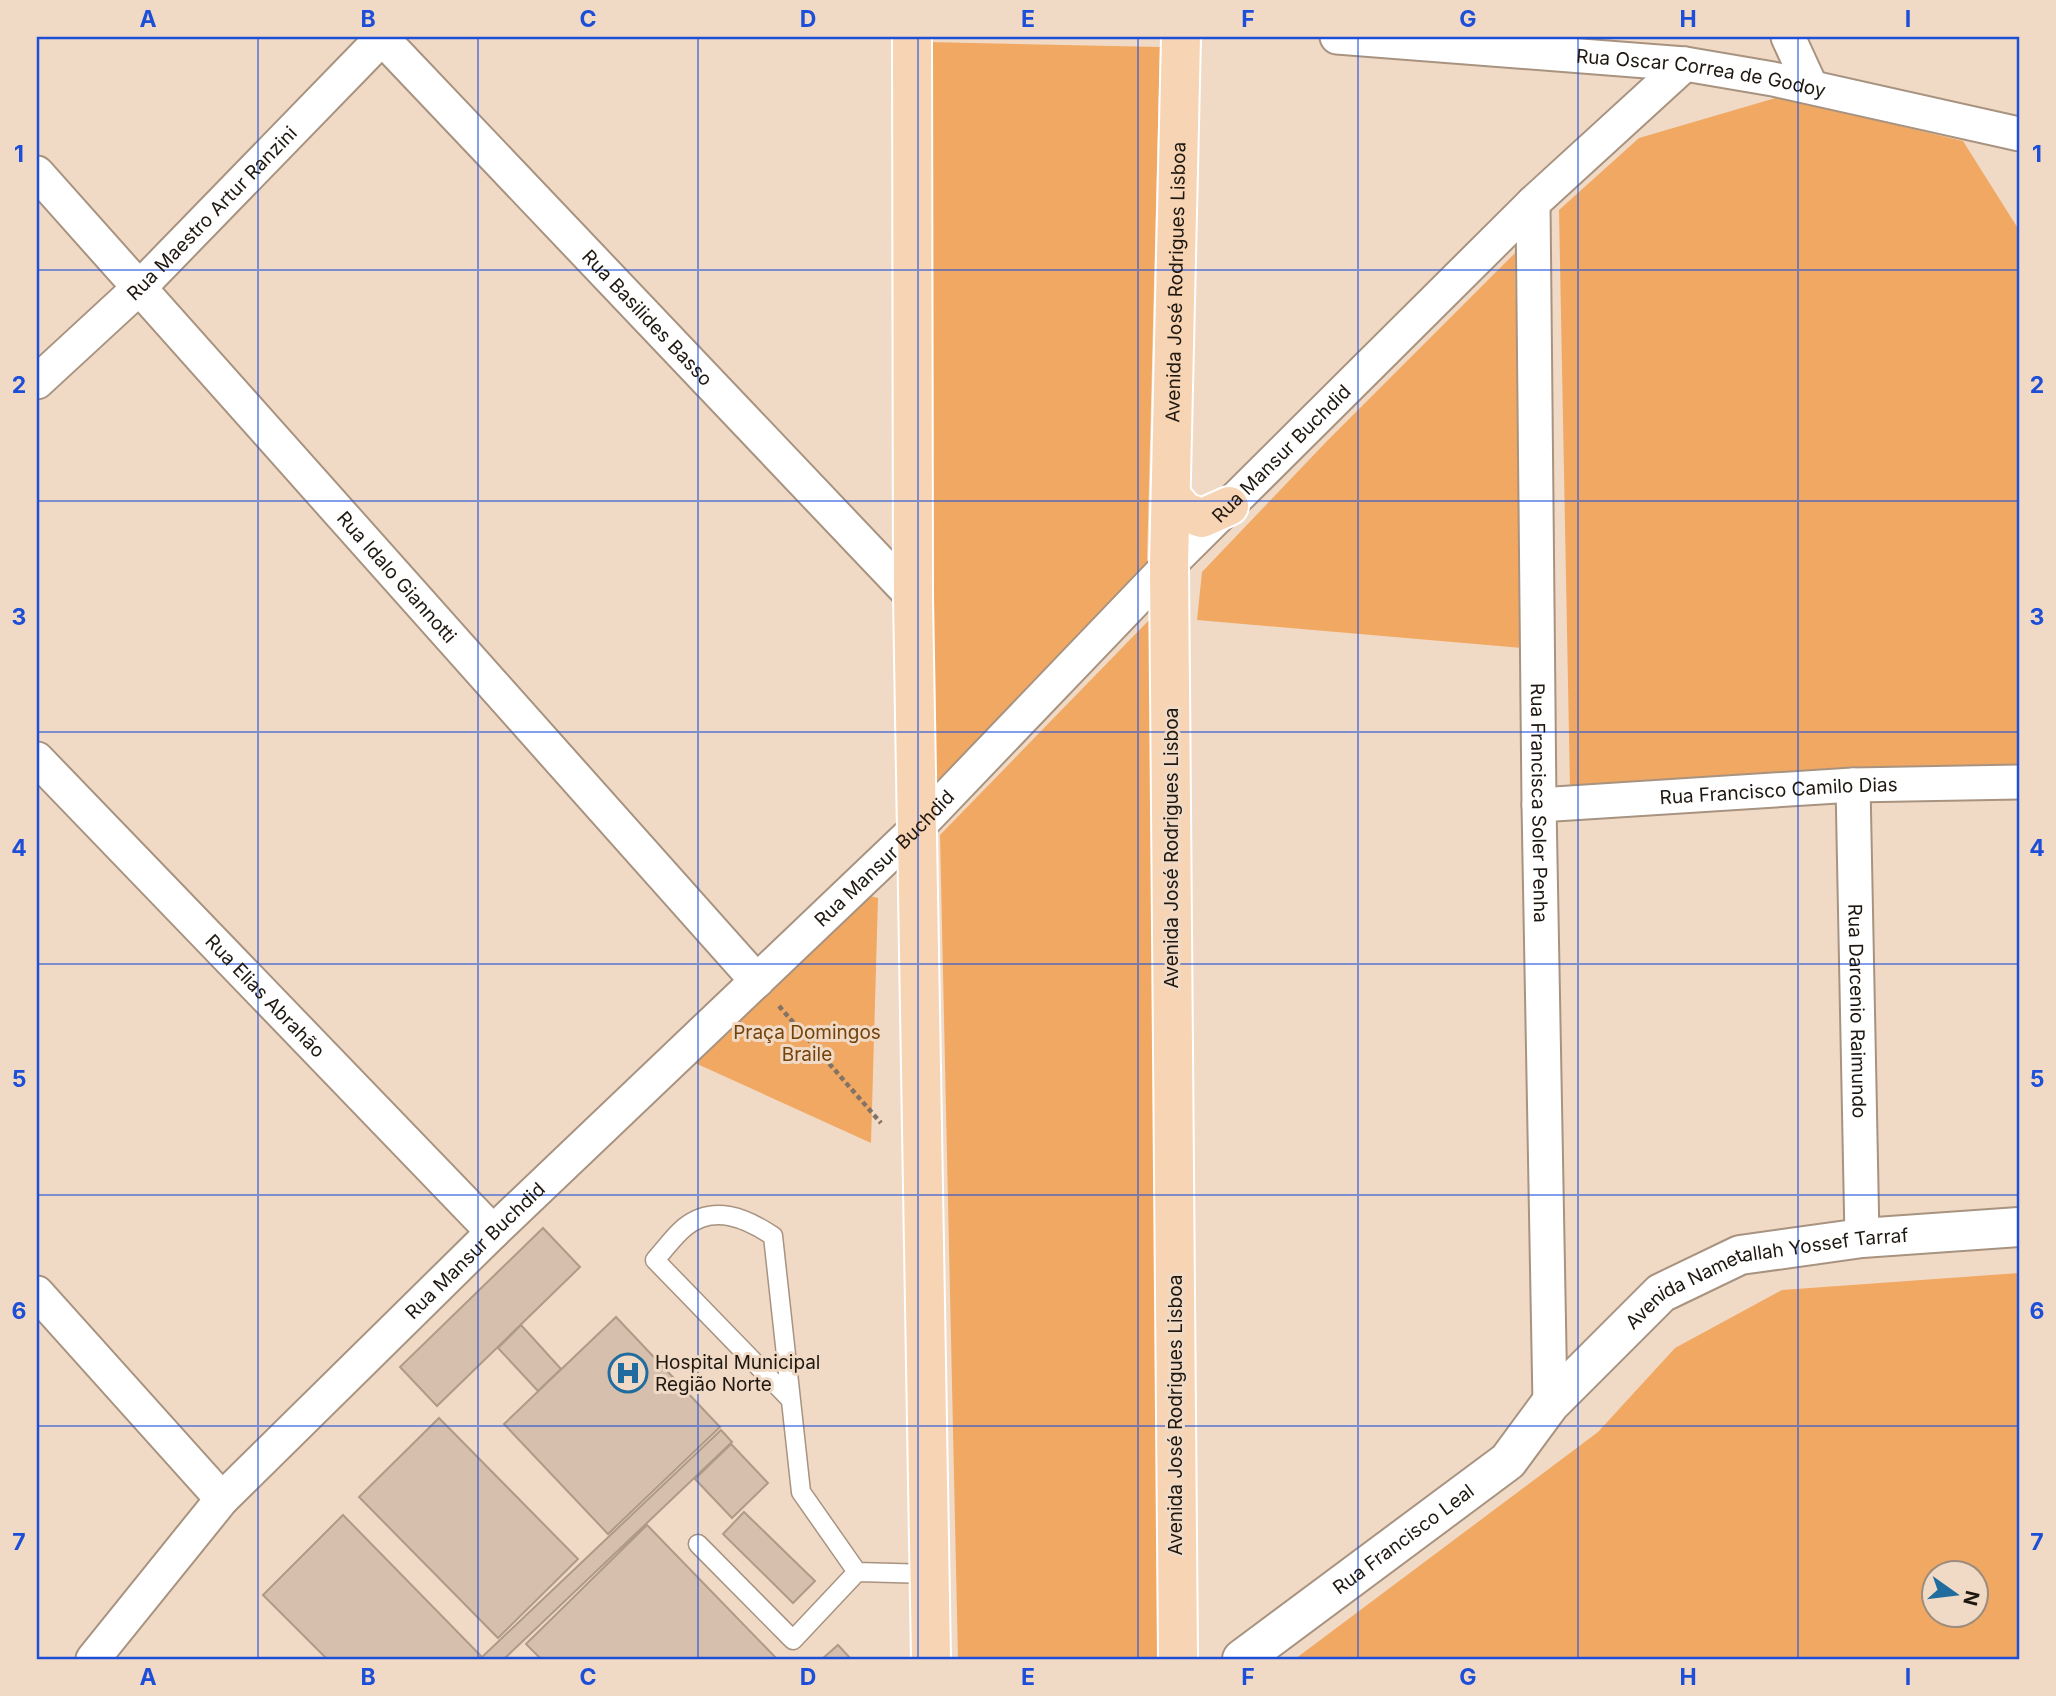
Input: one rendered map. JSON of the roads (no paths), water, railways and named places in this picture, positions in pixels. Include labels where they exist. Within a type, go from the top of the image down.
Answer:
[{"type":"main road","points":[[912,37],[914,597],[931,1659]]},
{"type":"main road","name":"Avenida José Rodrigues Lisboa","points":[[1178,1659],[1169,565],[1181,37]]},
{"type":"main road","points":[[1171,496],[1185,512],[1202,518],[1229,506]]},
{"type":"street","name":"Rua Basilides Basso","points":[[381,37],[914,597]]},
{"type":"street","name":"Rua Maestro Artur Ranzini","points":[[37,382],[140,287],[381,37]]},
{"type":"street","name":"Rua Oscar Correa de Godoy","points":[[1337,37],[1685,64],[1811,87],[2019,134]]},
{"type":"street","points":[[1788,37],[1811,87]]},
{"type":"street","name":"Rua Mansur Buchdid","points":[[93,1659],[222,1499],[493,1232],[917,828],[1169,565],[1533,203],[1685,64]]},
{"type":"street","name":"Rua Idalo Giannotti","points":[[37,173],[757,981]]},
{"type":"street","name":"Rua Francisca Soler Penha","points":[[1533,203],[1549,1404]]},
{"type":"street","name":"Rua Elias Abrahão","points":[[37,759],[493,1232]]},
{"type":"street","name":"Rua Francisco Camilo Dias","points":[[1539,806],[1853,785],[2019,782]]},
{"type":"street","name":"Rua Darcenio Raimundo","points":[[1853,785],[1862,1238]]},
{"type":"street","name":"Avenida Nametallah Yossef Tarraf","points":[[1549,1404],[1661,1293],[1740,1255],[1862,1238],[2019,1227]]},
{"type":"street","points":[[37,1293],[222,1499]]},
{"type":"street","name":"Rua Francisco Leal","points":[[1242,1659],[1508,1461],[1549,1404]]},
{"type":"lane","points":[[791,1400],[655,1260],[685,1227],[700,1218],[719,1214],[740,1218],[772,1236],[791,1400],[801,1492],[858,1572]]},
{"type":"lane","points":[[698,1544],[793,1640],[858,1572],[930,1574]]},
{"type":"place","name":"Hospital Municipal Região Norte","points":[[628,1373]]},
{"type":"park label","name":"Praça Domingos Braile","points":[[807,1043]]}]
